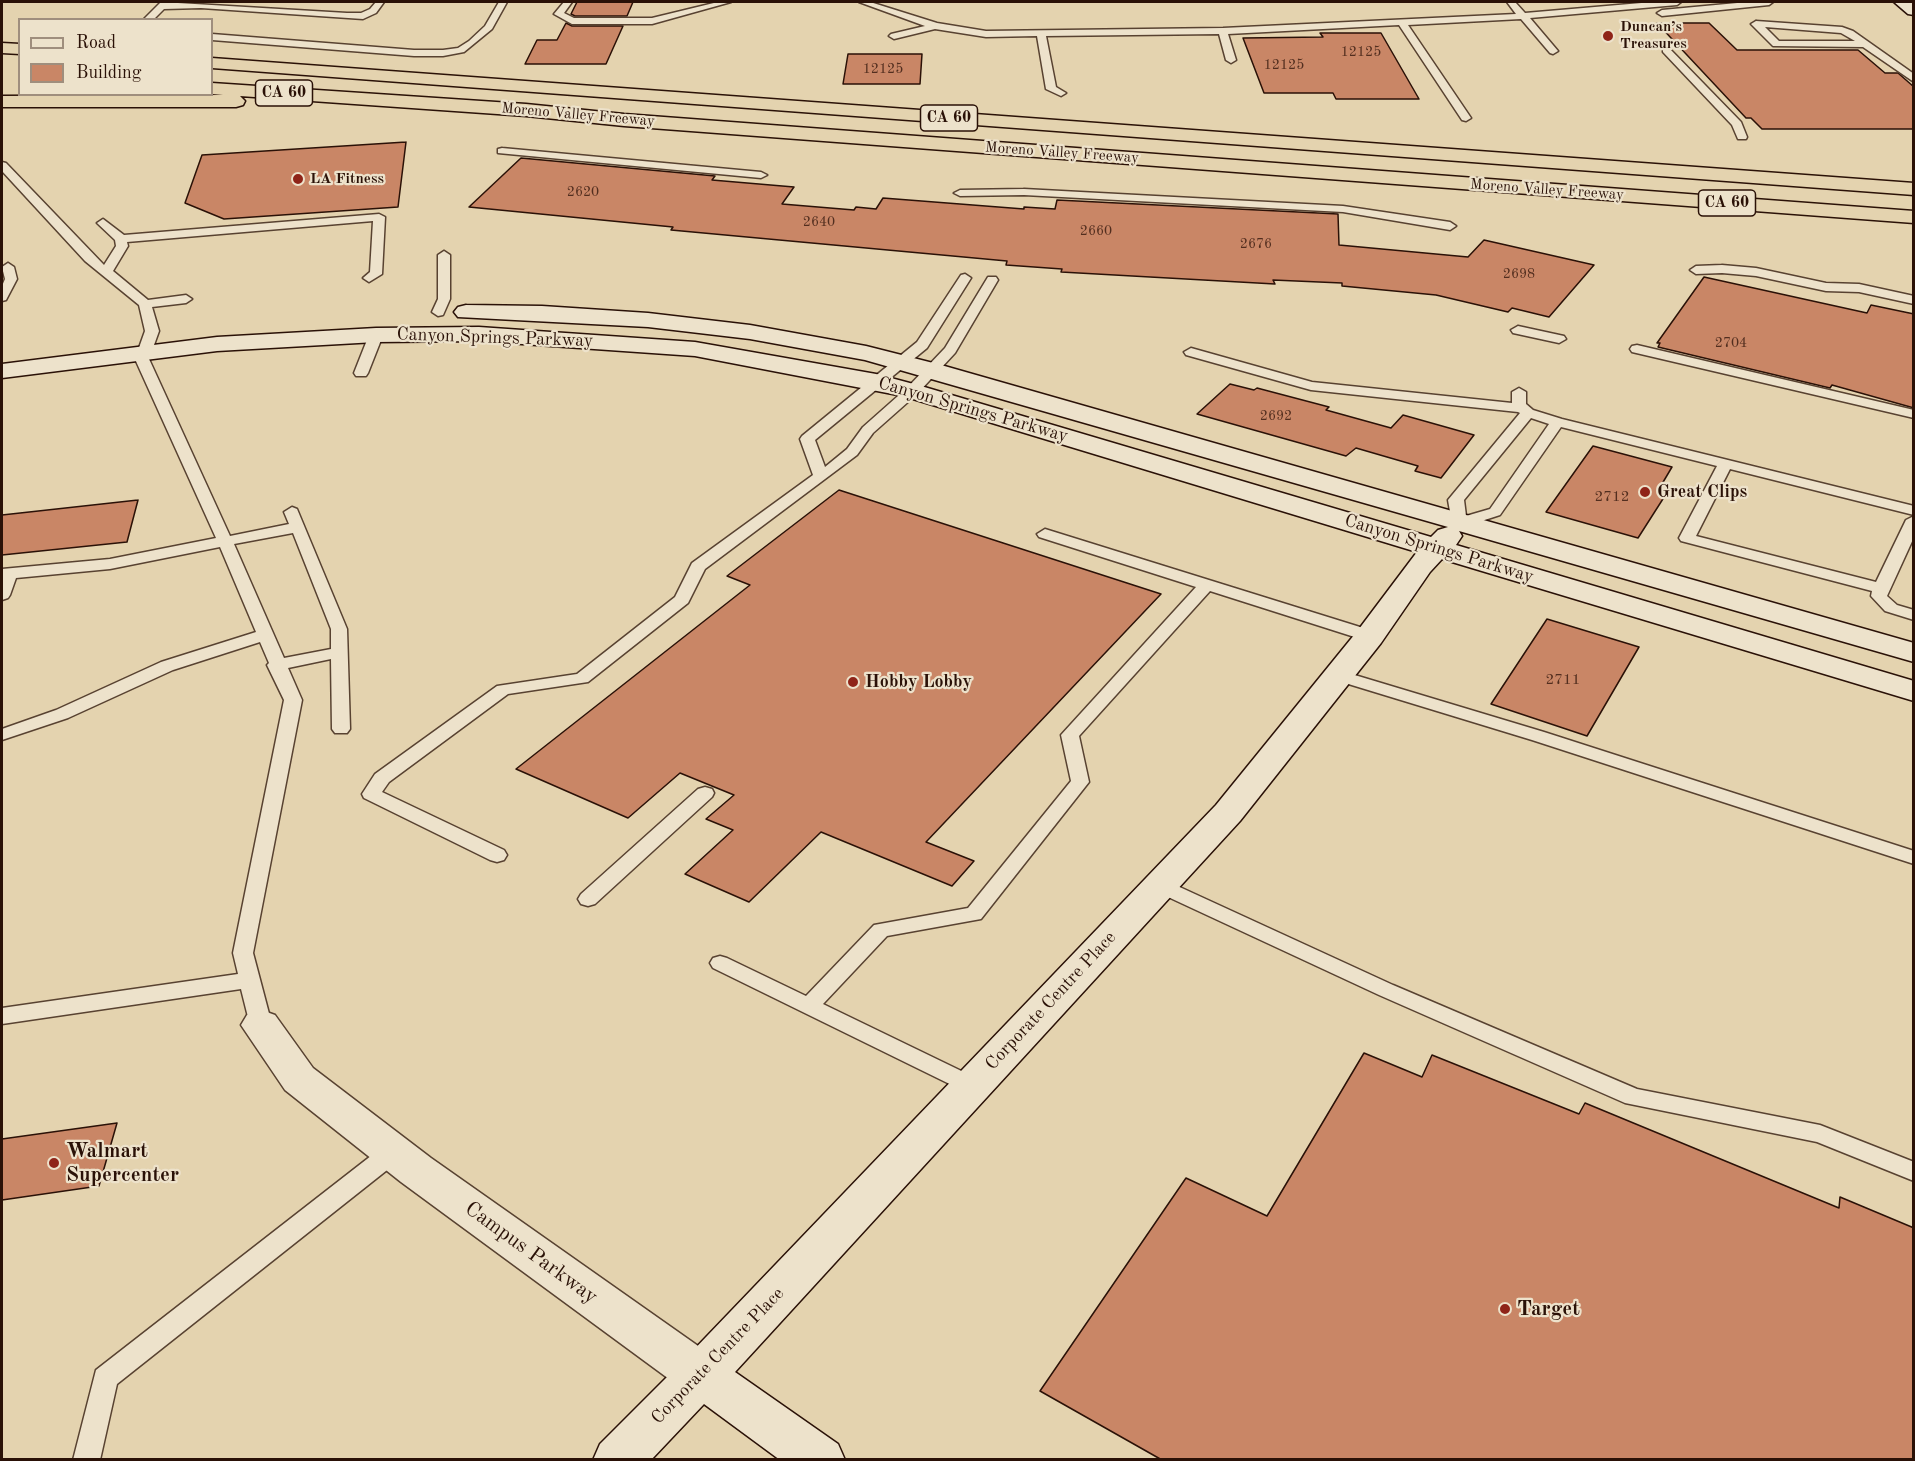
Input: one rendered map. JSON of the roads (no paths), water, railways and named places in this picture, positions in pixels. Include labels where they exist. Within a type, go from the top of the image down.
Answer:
[{"type":"highway","points":[[2,48],[18,49]]},
{"type":"highway","points":[[2,55],[18,56]]},
{"type":"highway","name":"Moreno Valley Freeway","points":[[213,63],[1914,189]]},
{"type":"highway","points":[[213,78],[1911,215]]},
{"type":"highway","name":"Moreno Valley Freeway","points":[[213,89],[503,108],[624,120],[1911,215]]},
{"type":"highway","points":[[2,102],[198,100],[517,119],[624,120]]},
{"type":"street","points":[[1902,2],[1914,10]]},
{"type":"street","name":"Canyon Springs Parkway","points":[[2,371],[261,318],[366,313],[542,313],[648,320],[750,332],[866,353],[932,370],[1448,536],[1914,691]]},
{"type":"street","name":"Canyon Springs Parkway","points":[[2,349],[149,341],[217,344],[376,335],[479,334],[695,349],[876,382],[1448,536],[1914,653]]},
{"type":"street","name":"Corporate Centre Place","points":[[618,1460],[701,1375],[1228,813],[1370,636],[1420,566],[1448,536]]},
{"type":"street","name":"Campus Parkway","points":[[261,1025],[299,1079],[393,1152],[820,1460]]},
{"type":"lane","points":[[149,18],[164,4],[363,16],[373,11],[380,2]]},
{"type":"lane","points":[[213,37],[414,53],[443,53],[461,50],[472,43],[489,27],[503,2]]},
{"type":"lane","points":[[567,2],[559,14],[572,21],[652,21],[727,2]]},
{"type":"lane","points":[[863,2],[935,26],[986,34],[1223,31],[1522,16],[1677,2]]},
{"type":"lane","points":[[1511,2],[1553,51]]},
{"type":"lane","points":[[1522,16],[1667,12],[1740,3],[1769,2]]},
{"type":"lane","points":[[1402,22],[1466,118]]},
{"type":"lane","points":[[1865,44],[1776,44],[1756,24],[1842,30],[1865,44],[1914,79]]},
{"type":"lane","points":[[894,36],[935,26]]},
{"type":"lane","points":[[1223,31],[1231,60]]},
{"type":"lane","points":[[1041,34],[1052,89],[1061,93]]},
{"type":"lane","points":[[1666,50],[1737,124],[1742,137]]},
{"type":"lane","points":[[502,152],[761,175]]},
{"type":"lane","points":[[2,165],[89,258],[145,304],[149,341],[142,359],[225,540],[292,700],[243,952],[261,1025]]},
{"type":"lane","points":[[960,193],[1024,192],[1343,209],[1450,226]]},
{"type":"lane","points":[[121,239],[378,217],[376,274],[369,278]]},
{"type":"lane","points":[[103,223],[121,239],[123,246],[106,272]]},
{"type":"lane","points":[[438,312],[444,298],[444,255]]},
{"type":"lane","points":[[1696,270],[1756,272],[1826,287],[1859,288],[1914,300]]},
{"type":"lane","points":[[2,297],[11,279],[6,271]]},
{"type":"lane","points":[[821,476],[807,439],[922,345],[965,278]]},
{"type":"lane","points":[[497,855],[371,794],[382,777],[503,690],[582,678],[682,600],[698,566],[852,452],[868,430],[912,391],[950,350],[992,280]]},
{"type":"lane","points":[[145,304],[186,299]]},
{"type":"lane","points":[[1518,330],[1559,339]]},
{"type":"lane","points":[[361,373],[376,335]]},
{"type":"lane","points":[[1637,349],[1914,414]]},
{"type":"lane","points":[[1191,352],[1311,386],[1526,411],[1557,422],[1914,511]]},
{"type":"lane","points":[[1520,393],[1519,405],[1526,411]]},
{"type":"lane","points":[[1448,536],[1456,500],[1526,411]]},
{"type":"lane","points":[[1448,536],[1495,512],[1557,422]]},
{"type":"lane","points":[[1725,464],[1687,538],[1881,588]]},
{"type":"lane","points":[[2,594],[5,574],[110,564],[225,540],[295,519],[339,629],[341,729]]},
{"type":"lane","points":[[1914,520],[1879,596],[1891,608],[1914,615]]},
{"type":"lane","points":[[1046,534],[1370,636]]},
{"type":"lane","points":[[810,1006],[881,930],[974,914],[1080,782],[1070,735],[1207,585]]},
{"type":"lane","points":[[2,735],[62,714],[167,666],[264,635]]},
{"type":"lane","points":[[276,665],[339,652]]},
{"type":"lane","points":[[1338,675],[1538,736],[1914,858]]},
{"type":"lane","points":[[588,899],[705,793]]},
{"type":"lane","points":[[1160,885],[1386,990],[1633,1097],[1820,1134],[1914,1172]]},
{"type":"lane","points":[[720,963],[972,1086]]},
{"type":"lane","points":[[2,1016],[250,980]]},
{"type":"lane","points":[[86,1460],[105,1378],[393,1152]]},
{"type":"place","name":"Duncan’s Treasures","points":[[1608,36]]},
{"type":"place","name":"LA Fitness","points":[[298,179]]},
{"type":"place","name":"Great Clips","points":[[1645,492]]},
{"type":"place","name":"Hobby Lobby","points":[[853,682]]},
{"type":"place","name":"Walmart Supercenter","points":[[54,1163]]},
{"type":"place","name":"Target","points":[[1505,1309]]}]
